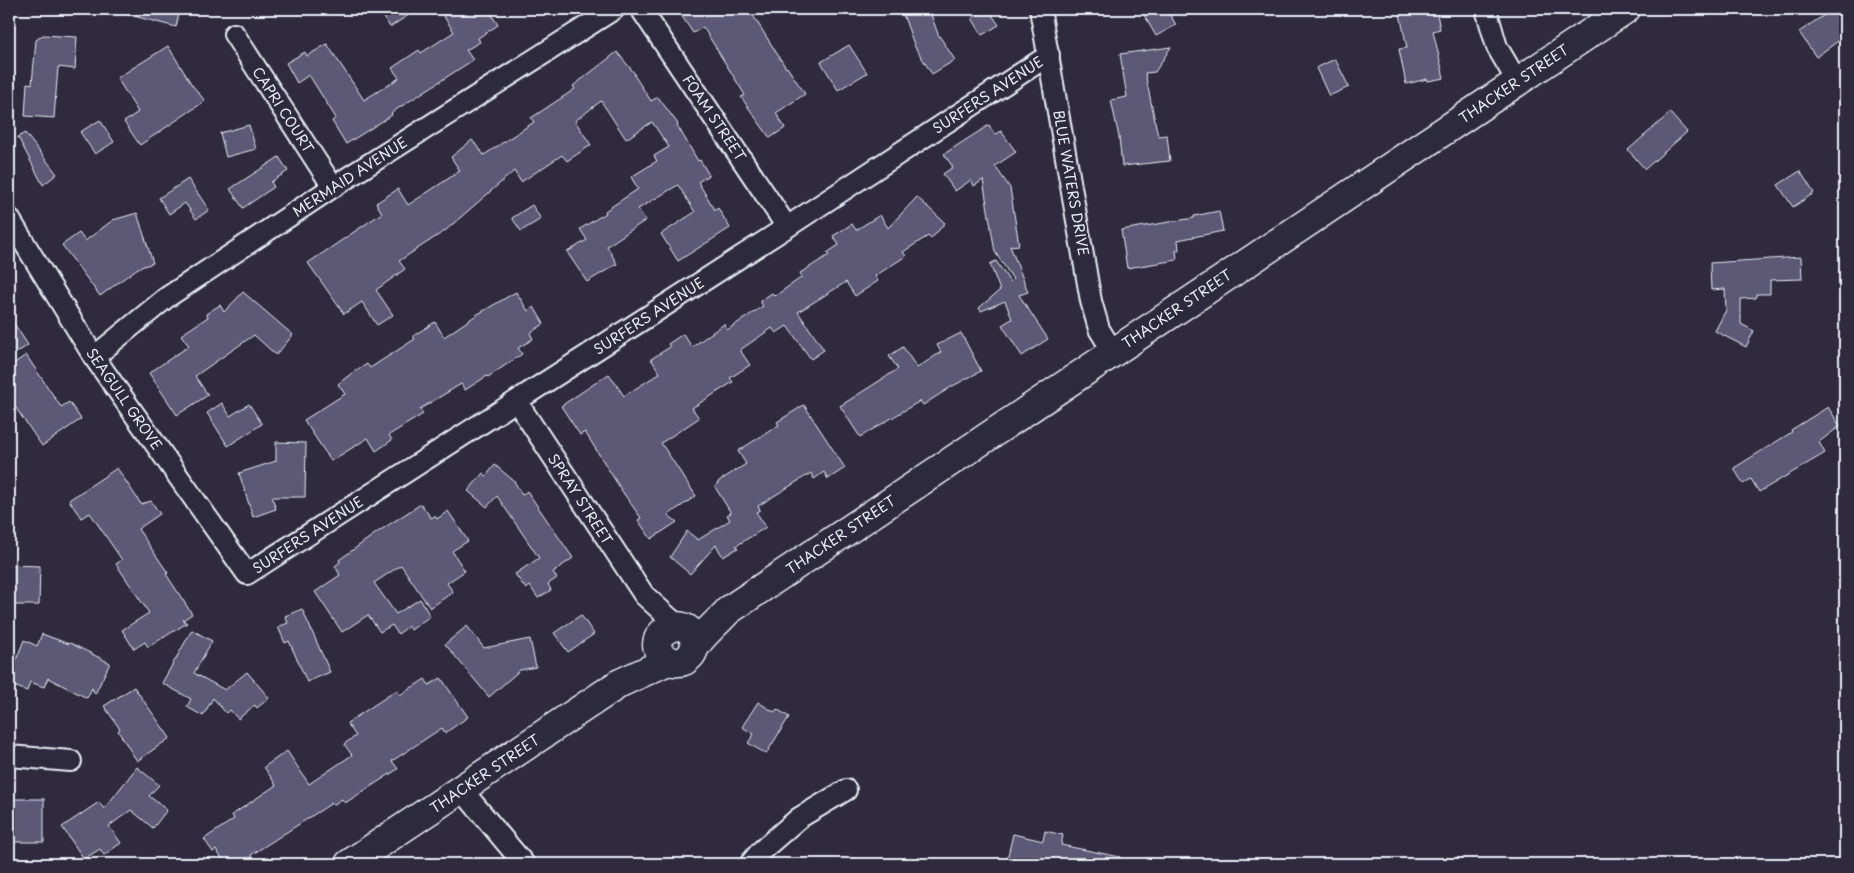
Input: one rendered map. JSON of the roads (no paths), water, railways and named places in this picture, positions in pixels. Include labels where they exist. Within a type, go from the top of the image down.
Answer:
[{"type":"street","name":"MERMAID AVENUE","points":[[94,357],[166,298],[333,186],[614,9]]},
{"type":"street","name":"FOAM STREET","points":[[641,9],[786,227]]},
{"type":"street","name":"BLUE WATERS DRIVE","points":[[1040,9],[1091,301],[1099,329],[1113,352]]},
{"type":"street","points":[[1486,9],[1497,47],[1517,82]]},
{"type":"street","name":"THACKER STREET","points":[[349,864],[620,683],[673,640],[729,610],[1626,9]]},
{"type":"street","name":"CAPRI COURT","points":[[234,34],[333,186]]},
{"type":"street","name":"SURFERS AVENUE","points":[[247,574],[517,402],[1049,55]]},
{"type":"street","name":"SEAGULL GROVE","points":[[9,218],[94,357],[247,574]]},
{"type":"street","name":"SPRAY STREET","points":[[517,402],[673,640]]},
{"type":"street","points":[[9,756],[71,761]]},
{"type":"street","points":[[462,790],[524,864]]},
{"type":"street","points":[[750,864],[761,851],[799,818],[846,790]]}]
